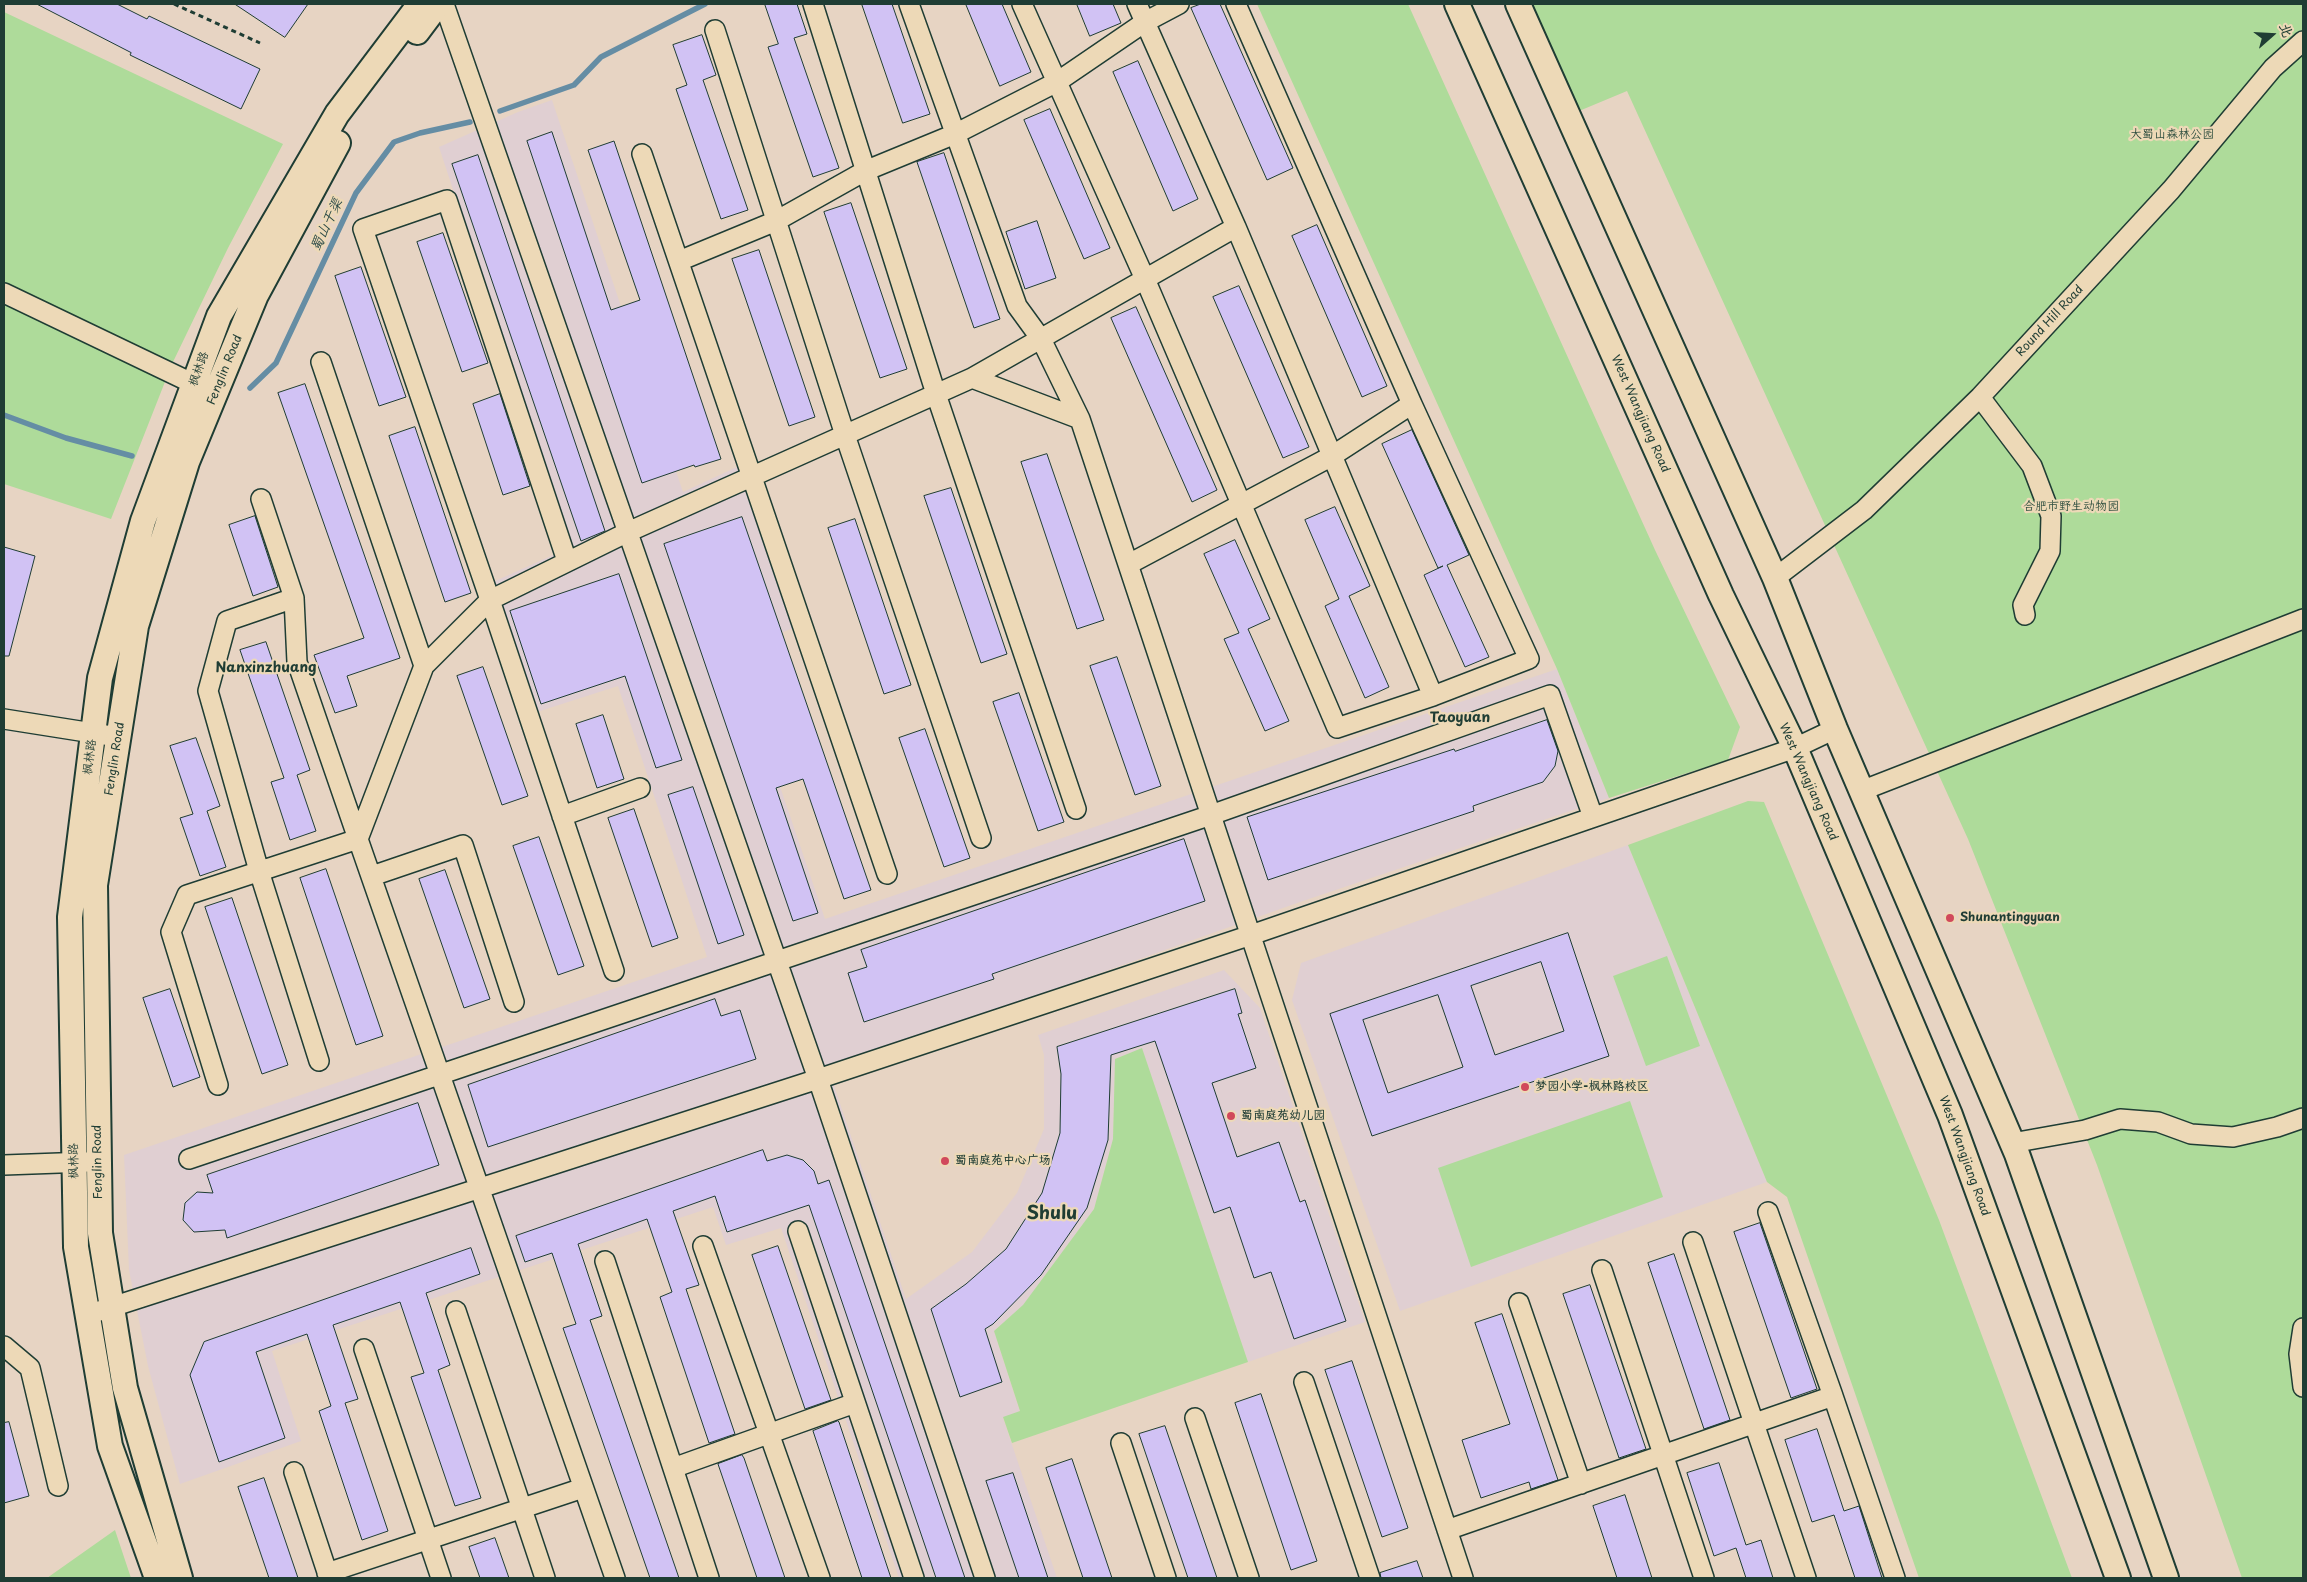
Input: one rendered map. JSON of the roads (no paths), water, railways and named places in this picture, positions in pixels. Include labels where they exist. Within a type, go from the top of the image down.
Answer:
[{"type":"main road","name":"枫林路","points":[[157,1578],[110,1446],[76,1247],[70,917],[100,678],[143,521],[219,316],[337,114],[420,4]]},
{"type":"main road","name":"Fenglin Road","points":[[180,1578],[125,1388],[100,1233],[94,885],[136,626],[188,462],[256,294],[349,122],[438,4]]},
{"type":"main road","name":"West Wangjiang Road","points":[[1457,4],[1721,595],[1795,748],[1950,1114],[2118,1578]]},
{"type":"main road","points":[[1518,4],[1775,578],[1861,791],[2012,1143],[2166,1578]]},
{"type":"street","points":[[444,4],[818,1079],[986,1578]]},
{"type":"street","points":[[813,4],[936,394],[1076,809]]},
{"type":"street","points":[[909,4],[1016,306],[1040,339],[1080,419],[1463,1578]]},
{"type":"street","points":[[1022,4],[1145,279],[1337,728],[1433,696],[1528,659],[1412,404],[1236,4]]},
{"type":"street","points":[[1137,4],[1236,227],[1433,696]]},
{"type":"street","points":[[679,261],[776,221],[865,171],[955,134],[1058,82],[1145,22],[1179,4]]},
{"type":"street","points":[[715,30],[845,435],[981,838]]},
{"type":"street","name":"Round Hill Road","points":[[1775,578],[1864,510],[1980,397],[2171,190],[2273,68],[2303,41]]},
{"type":"street","points":[[642,154],[887,874]]},
{"type":"street","points":[[567,561],[447,200],[363,230],[490,600],[614,971]]},
{"type":"street","points":[[358,839],[424,666],[490,600],[628,532],[972,378],[1236,227]]},
{"type":"street","points":[[4,293],[194,384]]},
{"type":"street","points":[[321,362],[424,666]]},
{"type":"street","points":[[972,378],[1080,419]]},
{"type":"street","points":[[1980,397],[2032,466],[2051,516],[2050,551],[2023,605],[2025,615]]},
{"type":"street","points":[[1128,564],[1242,506],[1332,456],[1412,404]]},
{"type":"street","points":[[261,499],[294,598],[297,662],[478,1189],[615,1578]]},
{"type":"street","points":[[294,598],[227,621],[208,691],[259,871],[318,1060]]},
{"type":"street","points":[[1861,791],[2303,619]]},
{"type":"street","points":[[189,1159],[1211,814],[1550,695],[1593,817]]},
{"type":"street","points":[[4,719],[118,737]]},
{"type":"street","points":[[87,1315],[818,1079],[1251,935],[1795,748],[1835,729]]},
{"type":"street","points":[[562,816],[640,788]]},
{"type":"street","points":[[218,1085],[171,932],[186,895],[358,839]]},
{"type":"street","points":[[372,876],[463,845],[514,1002]]},
{"type":"street","points":[[2012,1143],[2085,1130],[2120,1119],[2158,1122],[2191,1134],[2234,1137],[2277,1127],[2303,1118]]},
{"type":"street","points":[[4,1165],[98,1162]]},
{"type":"street","points":[[1768,1212],[1895,1578]]},
{"type":"street","points":[[798,1232],[914,1578]]},
{"type":"street","points":[[1693,1242],[1806,1578]]},
{"type":"street","points":[[703,1246],[820,1578]]},
{"type":"street","points":[[605,1261],[709,1578]]},
{"type":"street","points":[[1602,1270],[1704,1578]]},
{"type":"street","points":[[1519,1303],[1580,1484]]},
{"type":"street","points":[[456,1311],[545,1578]]},
{"type":"street","points":[[2303,1328],[2299,1354],[2303,1388]]},
{"type":"street","points":[[4,1346],[30,1368],[58,1486]]},
{"type":"street","points":[[364,1349],[441,1578]]},
{"type":"street","points":[[1304,1382],[1370,1578]]},
{"type":"street","points":[[1447,1530],[1833,1396]]},
{"type":"street","points":[[673,1468],[855,1403]]},
{"type":"street","points":[[1195,1418],[1249,1578]]},
{"type":"street","points":[[1121,1443],[1166,1578]]},
{"type":"street","points":[[294,1472],[328,1575],[428,1539],[583,1488]]},
{"type":"waterway","name":"蜀山干渠","points":[[500,111],[574,85],[601,57],[705,4]]},
{"type":"waterway","name":"蜀山干渠","points":[[250,388],[276,363],[356,193],[394,142],[420,133],[470,122]]},
{"type":"waterway","name":"蜀山干渠","points":[[4,415],[66,438],[132,456]]},
{"type":"place","name":"Shunantingyuan","points":[[1950,918]]},
{"type":"place","name":"梦园小学-枫林路校区","points":[[1525,1087]]},
{"type":"place","name":"蜀南庭苑幼儿园","points":[[1231,1116]]},
{"type":"place","name":"蜀南庭苑中心广场","points":[[945,1161]]},
{"type":"district","name":"Nanxinzhuang","points":[[266,668]]},
{"type":"district","name":"Taoyuan","points":[[1460,718]]},
{"type":"district","name":"Shulu","points":[[1052,1214]]},
{"type":"park label","name":"大蜀山森林公园","points":[[2172,135]]},
{"type":"park label","name":"合肥市野生动物园","points":[[2071,507]]}]
